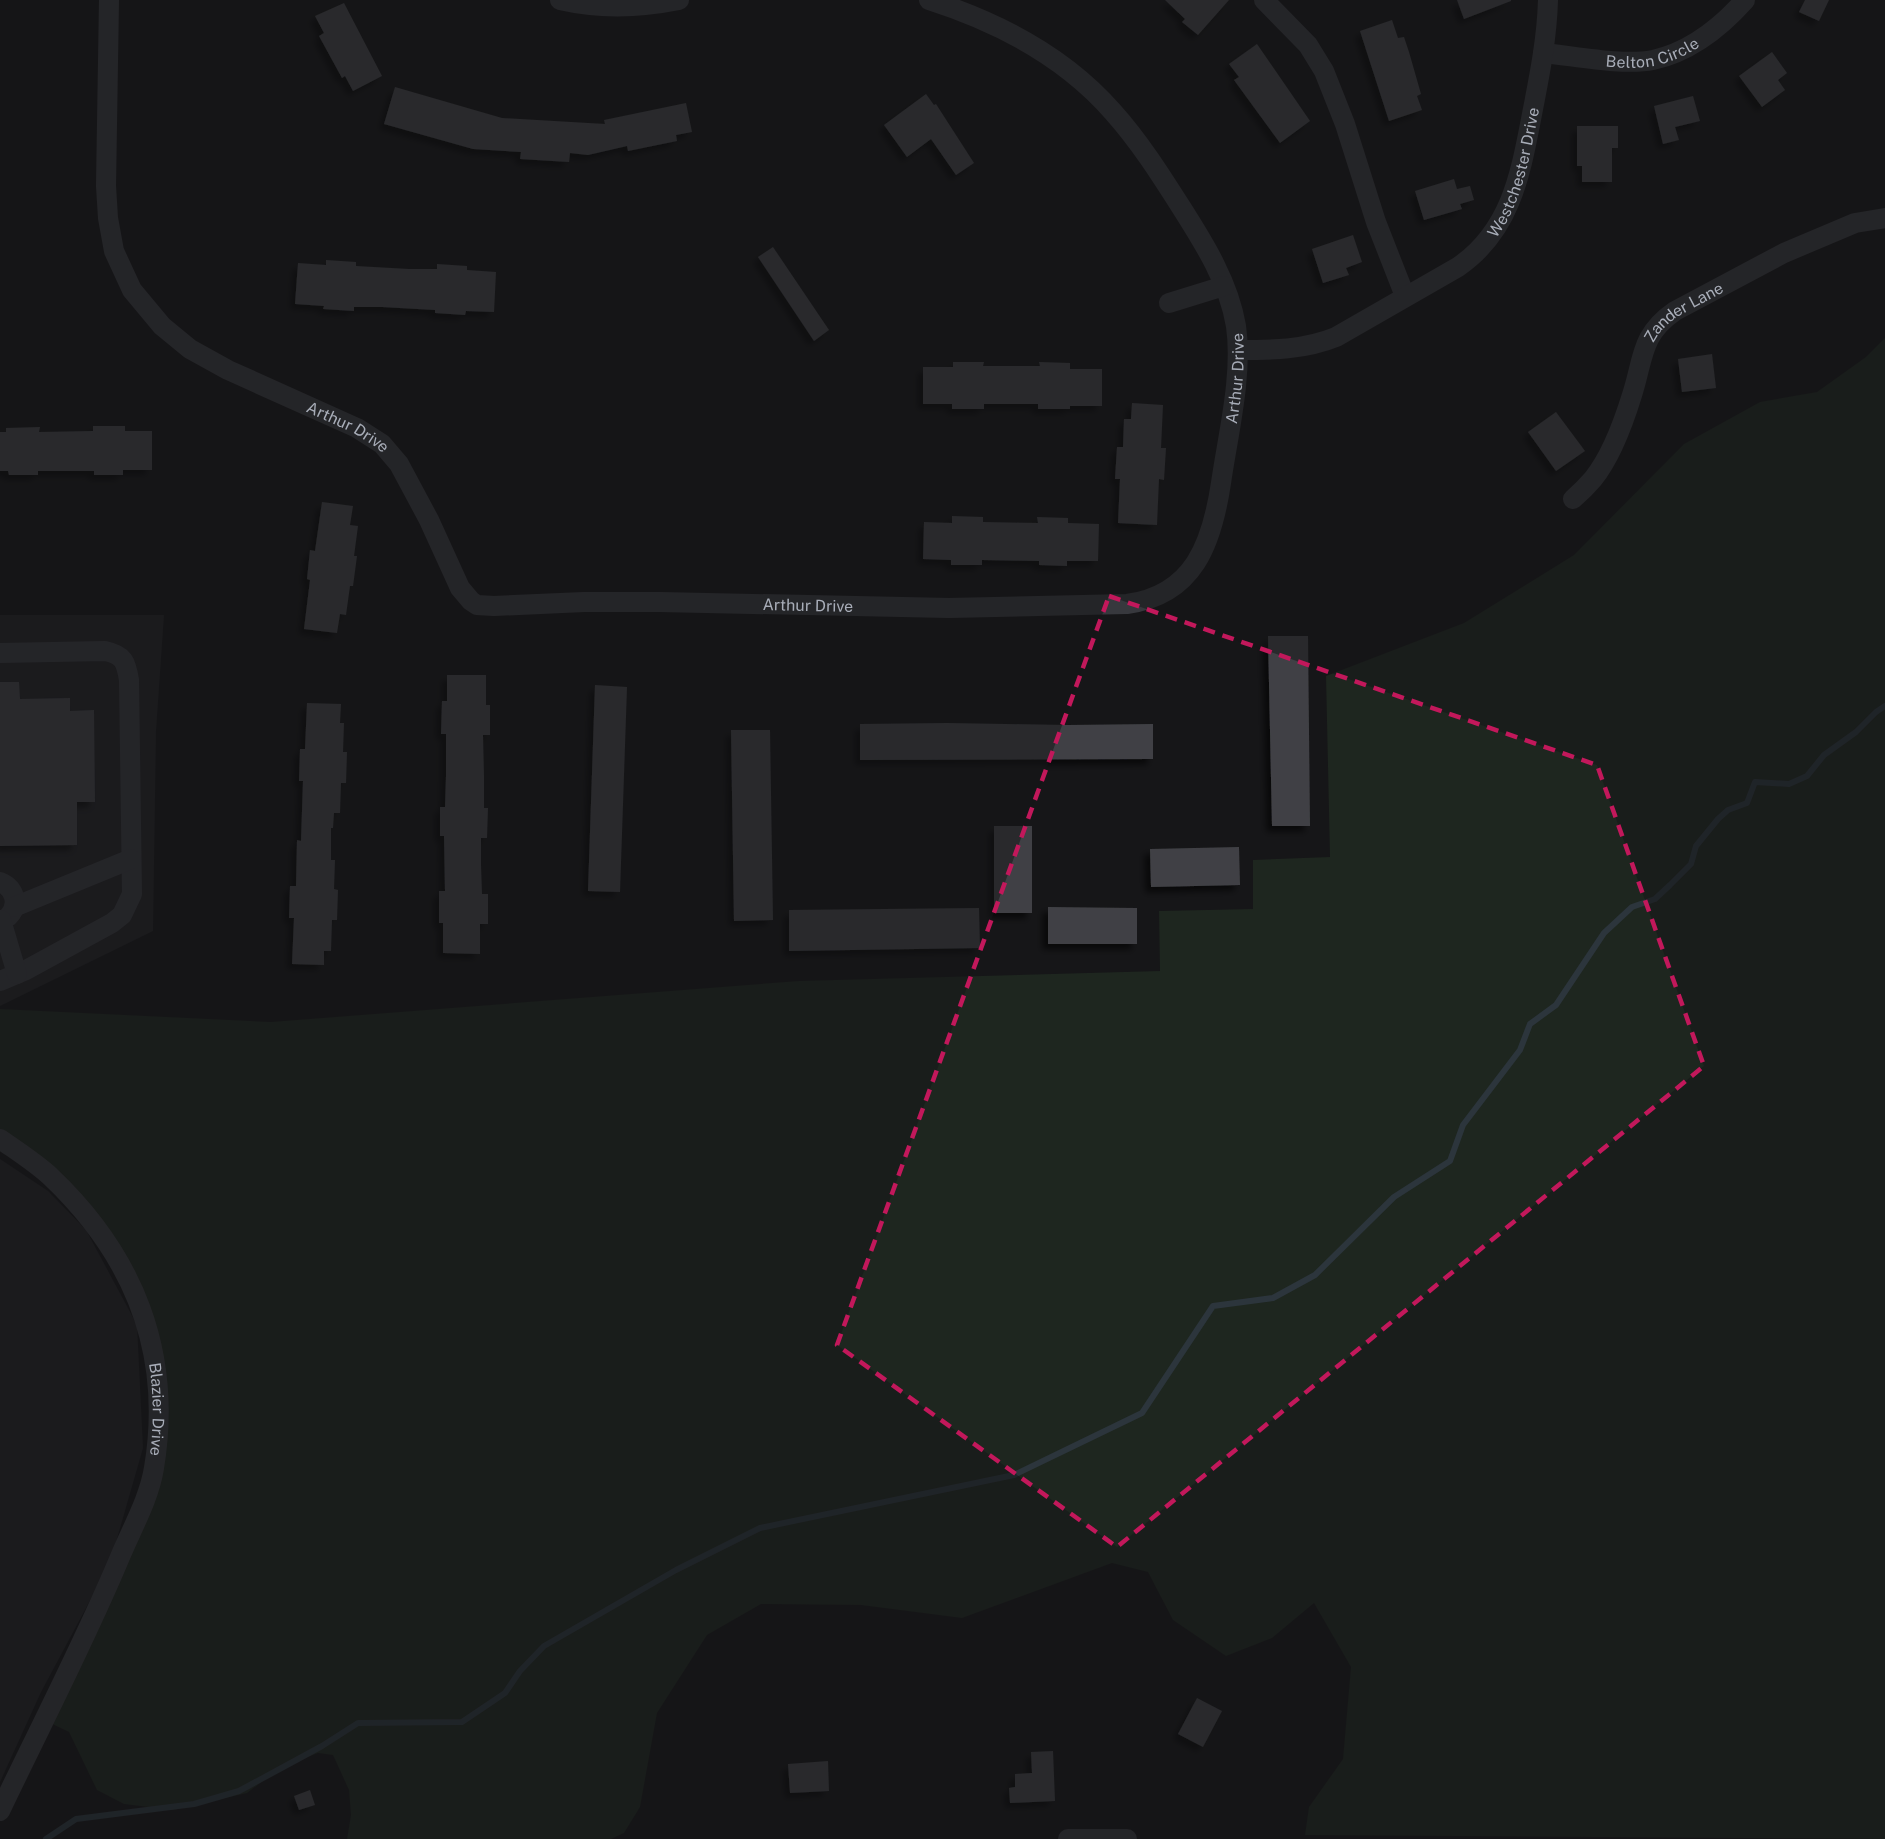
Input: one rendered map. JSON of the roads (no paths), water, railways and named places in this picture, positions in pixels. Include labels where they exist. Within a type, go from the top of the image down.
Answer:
[{"type":"street","name":"Arthur Drive","points":[[109,0],[106,186],[108,218],[117,259],[132,290],[162,326],[190,349],[228,369],[348,423],[382,444],[399,464],[409,482],[464,595],[477,605],[660,602],[949,608],[1127,604],[1152,599],[1174,588],[1191,571],[1213,526],[1234,393],[1238,350],[1235,324],[1224,286],[1206,247],[1153,163],[1098,96],[1072,73],[1024,41],[986,22],[929,0]]},
{"type":"street","points":[[560,0],[593,6],[624,6],[679,0]]},
{"type":"street","points":[[1264,0],[1308,45],[1324,71],[1345,124],[1376,222],[1405,296]]},
{"type":"street","name":"Westchester Drive","points":[[1238,350],[1295,348],[1336,337],[1471,258],[1498,225],[1514,195],[1543,53],[1548,0]]},
{"type":"street","name":"Belton Circle","points":[[1543,53],[1624,61],[1653,60],[1676,52],[1700,39],[1724,21],[1744,0]]},
{"type":"street","name":"Zander Lane","points":[[1573,499],[1592,480],[1606,458],[1632,394],[1647,340],[1660,321],[1784,253],[1855,223],[1885,218]]},
{"type":"street","points":[[1169,303],[1224,286]]},
{"type":"street","points":[[0,653],[105,651],[115,653],[122,658],[127,667],[132,894],[122,915],[112,923],[8,977],[5,916],[14,894],[0,882]]},
{"type":"street","points":[[5,916],[131,859]]},
{"type":"street","name":"Blazier Drive","points":[[0,1139],[50,1176],[105,1238],[132,1288],[147,1325],[154,1354],[160,1400],[154,1469],[146,1496],[109,1584],[0,1811]]},
{"type":"street","points":[[1068,1839],[1127,1839]]},
{"type":"waterway","points":[[46,1839],[76,1819],[194,1804],[239,1791],[322,1746],[358,1723],[462,1722],[505,1693],[520,1671],[544,1646],[676,1570],[760,1528],[1014,1475],[1142,1413],[1213,1306],[1273,1298],[1315,1275],[1394,1197],[1450,1161],[1463,1125],[1520,1050],[1530,1024],[1556,1005],[1604,933],[1632,907],[1655,899],[1691,864],[1696,846],[1728,810],[1747,803],[1755,782],[1789,784],[1807,776],[1824,755],[1856,732],[1885,706]]}]
